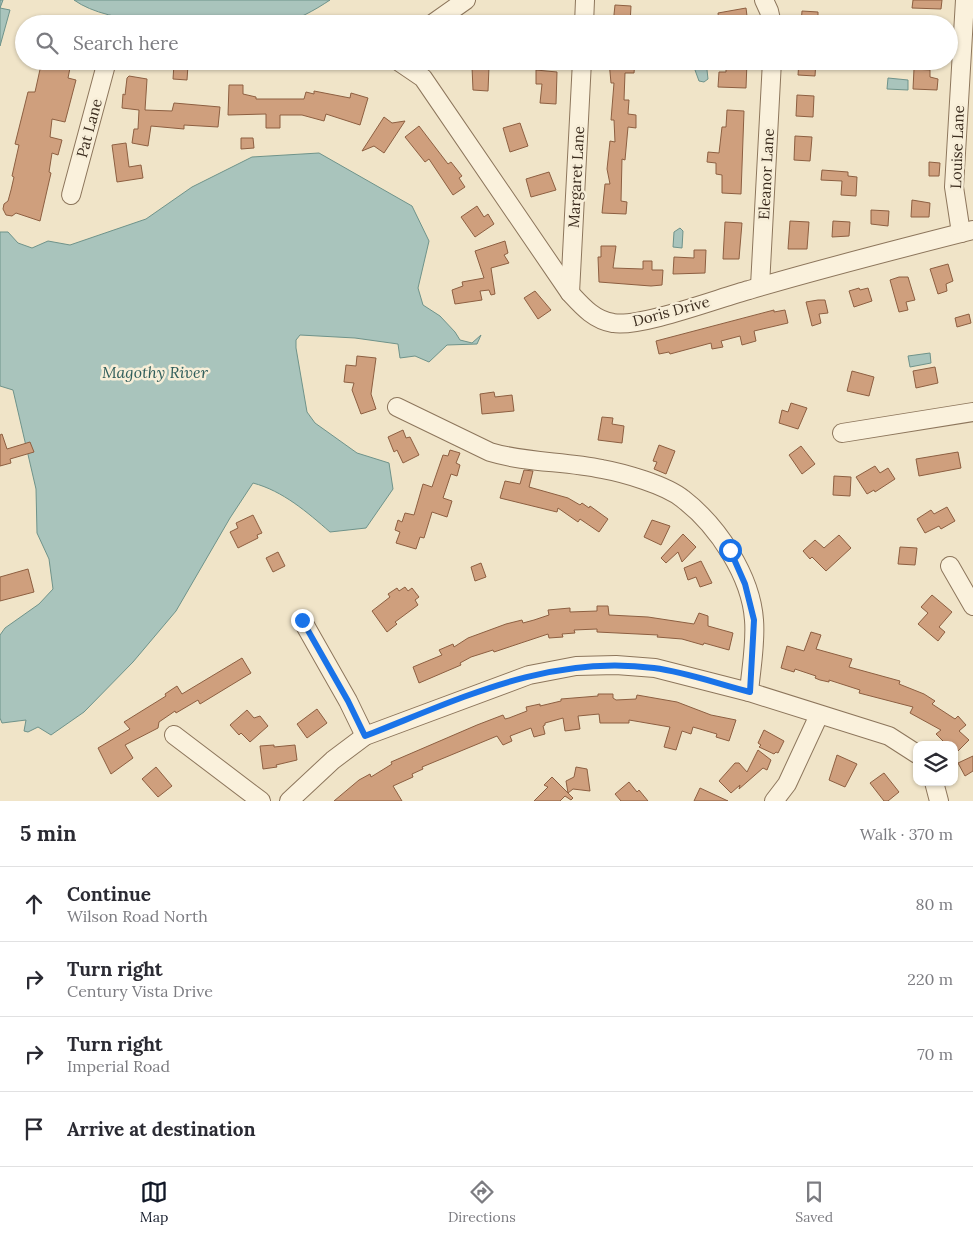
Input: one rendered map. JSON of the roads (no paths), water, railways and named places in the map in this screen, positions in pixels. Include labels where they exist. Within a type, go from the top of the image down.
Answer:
[{"type":"street","points":[[445,15],[466,0]]},
{"type":"street","points":[[584,15],[585,0]]},
{"type":"street","points":[[764,0],[771,15]]},
{"type":"street","name":"Louise Lane","points":[[965,0],[954,187],[967,231]]},
{"type":"street","name":"Pat Lane","points":[[71,196],[105,70]]},
{"type":"street","name":"Doris Drive","points":[[411,70],[423,78],[570,293],[583,308],[596,317],[612,323],[636,322],[760,286],[967,231]]},
{"type":"street","name":"Margaret Lane","points":[[570,293],[582,70]]},
{"type":"street","name":"Eleanor Lane","points":[[760,286],[772,70]]},
{"type":"street","points":[[397,407],[498,454],[601,468],[641,479],[682,498],[708,522],[730,550],[745,584],[754,620],[750,692]]},
{"type":"street","points":[[842,433],[973,412]]},
{"type":"street","points":[[950,566],[973,606]]},
{"type":"street","points":[[302,620],[348,701],[365,736]]},
{"type":"street","points":[[289,801],[333,760],[365,736],[529,674],[576,666],[616,665],[655,668],[750,692],[890,736],[913,751]]},
{"type":"street","points":[[774,801],[787,784],[819,714]]},
{"type":"street","points":[[174,735],[261,801]]},
{"type":"street","points":[[935,786],[939,801]]},
{"type":"water","points":[[74,0],[330,0],[304,15],[108,15]]},
{"type":"water","points":[[0,8],[10,10],[0,46]]},
{"type":"water","points":[[695,70],[707,70],[708,79],[704,82],[699,81]]},
{"type":"water","points":[[888,78],[908,80],[908,90],[887,89]]},
{"type":"water","name":"Magothy River","points":[[319,153],[412,206],[429,241],[418,288],[423,305],[440,316],[460,340],[472,343],[481,335],[477,344],[447,345],[429,362],[415,356],[400,358],[398,344],[355,338],[300,335],[296,340],[296,348],[307,412],[315,423],[357,453],[389,463],[393,489],[366,528],[330,532],[284,497],[253,483],[230,518],[176,611],[133,662],[84,712],[51,735],[38,727],[28,732],[24,731],[26,720],[2,723],[0,718],[0,635],[5,628],[39,604],[53,589],[49,559],[37,533],[36,489],[13,390],[0,386],[0,232],[8,232],[18,243],[32,248],[48,241],[70,245],[146,219],[192,187],[252,157]]},
{"type":"water","points":[[680,228],[683,231],[682,248],[673,247],[674,232]]},
{"type":"water","points":[[930,353],[931,363],[910,367],[908,356]]}]
